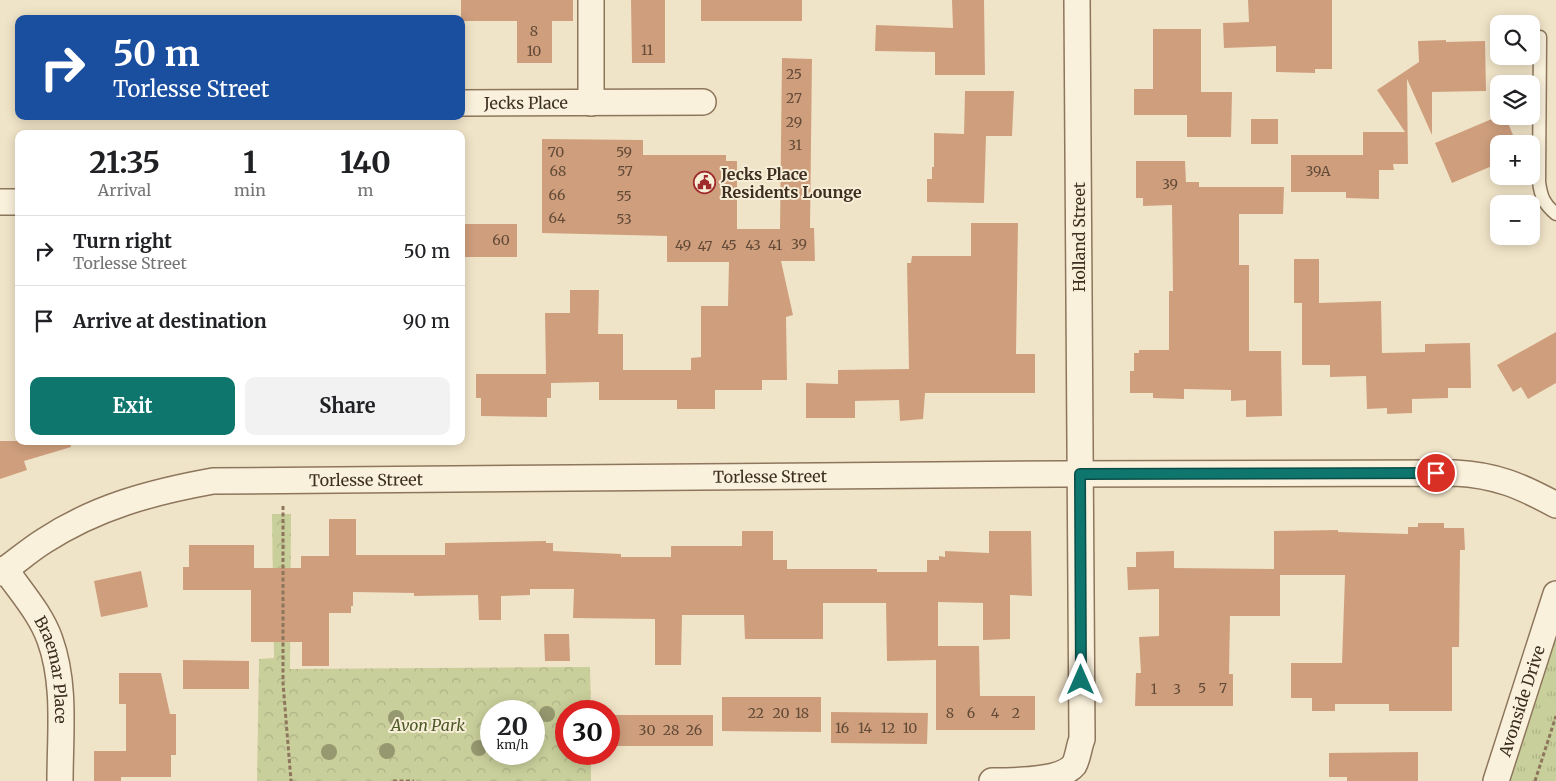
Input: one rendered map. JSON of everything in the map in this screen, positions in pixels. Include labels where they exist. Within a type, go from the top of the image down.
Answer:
[{"type":"street","name":"Jecks Place","points":[[591,0],[591,103]]},
{"type":"street","name":"Holland Street","points":[[992,781],[1040,780],[1063,775],[1074,765],[1082,739],[1078,0]]},
{"type":"street","name":"Jecks Place","points":[[465,103],[703,102]]},
{"type":"street","points":[[0,202],[15,202]]},
{"type":"street","name":"Torlesse Street","points":[[2,571],[24,554],[72,524],[92,514],[134,498],[213,481],[1080,474],[1482,475],[1514,484],[1556,505]]},
{"type":"street","name":"Braemar Place","points":[[2,571],[42,622],[55,659],[60,695],[60,781]]},
{"type":"street","name":"Avonside Drive","points":[[1496,781],[1556,594]]},
{"type":"lane","points":[[1540,65],[1540,196],[1556,214]]},
{"type":"path","points":[[283,481],[283,683],[291,781]]},
{"type":"path","points":[[1535,781],[1556,716]]},
{"type":"path","points":[[393,781],[414,781]]},
{"type":"green space","name":"Avon Park","points":[[272,514],[291,514],[290,669],[590,667],[591,700],[555,700],[555,765],[591,765],[591,781],[257,781],[259,659],[274,658]]},
{"type":"green space","points":[[1556,631],[1556,781],[1510,781],[1522,733]]},
{"type":"building","points":[[461,0],[573,0],[573,21],[552,21],[552,63],[517,63],[517,21],[465,21],[465,15],[461,15]]},
{"type":"building","points":[[631,0],[665,0],[665,63],[632,63]]},
{"type":"building","points":[[701,0],[802,0],[802,21],[701,21]]},
{"type":"building","points":[[952,0],[984,0],[985,75],[935,75],[935,52],[875,51],[876,25],[953,28]]},
{"type":"building","points":[[1248,0],[1332,0],[1332,69],[1315,69],[1315,73],[1276,72],[1276,46],[1224,48],[1223,23],[1249,22]]},
{"type":"building","points":[[1153,29],[1201,29],[1201,92],[1232,92],[1231,137],[1187,137],[1187,115],[1134,115],[1134,89],[1153,89]]},
{"type":"building","points":[[1446,40],[1446,42],[1485,41],[1486,91],[1432,92],[1432,135],[1407,79],[1408,164],[1393,164],[1394,170],[1379,170],[1379,199],[1346,198],[1346,192],[1291,192],[1291,155],[1363,155],[1363,132],[1405,132],[1377,90],[1419,62],[1418,41]]},
{"type":"building","points":[[782,58],[812,59],[810,228],[814,228],[815,261],[781,261],[793,315],[786,317],[787,380],[762,380],[762,390],[715,390],[715,409],[677,409],[677,400],[599,400],[599,382],[551,383],[551,398],[547,398],[547,417],[481,416],[481,398],[476,398],[476,374],[546,374],[545,313],[570,313],[570,290],[599,290],[598,334],[623,334],[623,370],[691,370],[691,358],[701,357],[701,306],[728,306],[729,262],[667,262],[667,236],[542,233],[542,139],[643,140],[643,155],[726,155],[726,161],[737,161],[737,229],[780,229]]},
{"type":"building","points":[[965,91],[1014,91],[1012,136],[986,136],[984,203],[927,202],[927,179],[932,179],[932,167],[934,167],[934,133],[964,134]]},
{"type":"building","points":[[1251,119],[1278,119],[1278,144],[1251,144]]},
{"type":"building","points":[[1490,120],[1490,125],[1509,125],[1513,135],[1490,135],[1490,167],[1452,183],[1435,143]]},
{"type":"building","points":[[1136,161],[1185,161],[1186,182],[1199,182],[1199,187],[1284,187],[1283,214],[1239,214],[1239,265],[1249,265],[1249,351],[1281,351],[1282,416],[1246,417],[1246,400],[1231,401],[1231,390],[1184,389],[1184,399],[1153,398],[1153,393],[1130,393],[1130,371],[1134,371],[1134,353],[1139,353],[1139,350],[1169,350],[1169,291],[1173,291],[1172,205],[1143,206],[1143,198],[1136,198]]},
{"type":"building","points":[[971,223],[1018,223],[1016,354],[1035,354],[1035,393],[925,393],[923,419],[900,421],[899,400],[855,401],[855,418],[806,418],[806,383],[838,384],[838,370],[909,369],[907,263],[911,263],[912,256],[971,256]]},
{"type":"building","points":[[465,224],[517,224],[517,257],[465,257]]},
{"type":"building","points":[[1294,259],[1319,259],[1319,303],[1381,301],[1382,353],[1425,352],[1425,344],[1470,343],[1471,388],[1448,388],[1448,398],[1412,399],[1412,413],[1387,414],[1387,408],[1367,409],[1366,376],[1330,377],[1330,365],[1302,365],[1302,303],[1294,303]]},
{"type":"building","points":[[1556,332],[1556,383],[1528,399],[1521,387],[1513,392],[1497,365]]},
{"type":"building","points":[[0,441],[15,441],[15,445],[71,445],[71,447],[24,461],[27,470],[0,479]]},
{"type":"building","points":[[329,519],[356,519],[356,555],[445,555],[445,543],[546,541],[546,543],[553,543],[553,551],[621,554],[621,557],[671,557],[671,546],[742,546],[742,531],[773,531],[773,560],[787,560],[787,569],[877,569],[877,572],[927,572],[927,560],[939,560],[939,556],[945,557],[945,551],[989,553],[989,531],[1031,531],[1032,596],[1010,595],[1010,639],[983,640],[983,603],[938,602],[938,646],[979,646],[980,696],[1035,696],[1035,730],[936,730],[936,660],[887,661],[886,603],[823,603],[823,639],[745,639],[744,615],[682,615],[681,665],[655,665],[655,619],[573,618],[574,589],[530,589],[530,595],[501,596],[501,620],[479,620],[478,595],[414,596],[414,593],[353,592],[351,613],[329,613],[329,666],[302,666],[302,642],[251,642],[251,590],[183,590],[183,567],[189,567],[189,545],[254,545],[254,568],[301,568],[301,556],[329,556]]},
{"type":"building","points":[[1418,523],[1444,523],[1444,528],[1464,528],[1465,550],[1460,550],[1459,647],[1452,647],[1452,711],[1389,711],[1389,704],[1335,704],[1335,711],[1312,711],[1312,698],[1291,698],[1291,663],[1342,663],[1345,575],[1280,575],[1280,616],[1230,616],[1229,674],[1233,674],[1233,706],[1135,706],[1136,673],[1141,673],[1139,637],[1159,636],[1159,589],[1128,590],[1127,567],[1136,567],[1136,552],[1174,551],[1174,568],[1274,569],[1274,531],[1338,530],[1338,532],[1408,534],[1408,527],[1418,527]]},
{"type":"building","points":[[141,571],[148,607],[101,617],[94,581]]},
{"type":"building","points":[[544,634],[569,634],[570,661],[545,661]]},
{"type":"building","points":[[183,660],[249,661],[249,689],[183,689]]},
{"type":"building","points":[[119,673],[161,673],[170,714],[176,714],[176,755],[171,755],[171,777],[121,777],[121,781],[94,781],[94,751],[126,751],[126,704],[119,704]]},
{"type":"building","points":[[722,697],[821,697],[821,732],[722,731]]},
{"type":"building","points":[[831,712],[928,713],[927,744],[831,743]]},
{"type":"building","points":[[620,715],[713,715],[713,746],[620,746]]},
{"type":"building","points":[[1418,752],[1418,781],[1347,781],[1347,777],[1329,777],[1329,753]]},
{"type":"place","name":"Jecks Place Residents Lounge","points":[[705,183]]},
{"type":"route","points":[[1081,680],[1080,474],[1436,473]]}]
